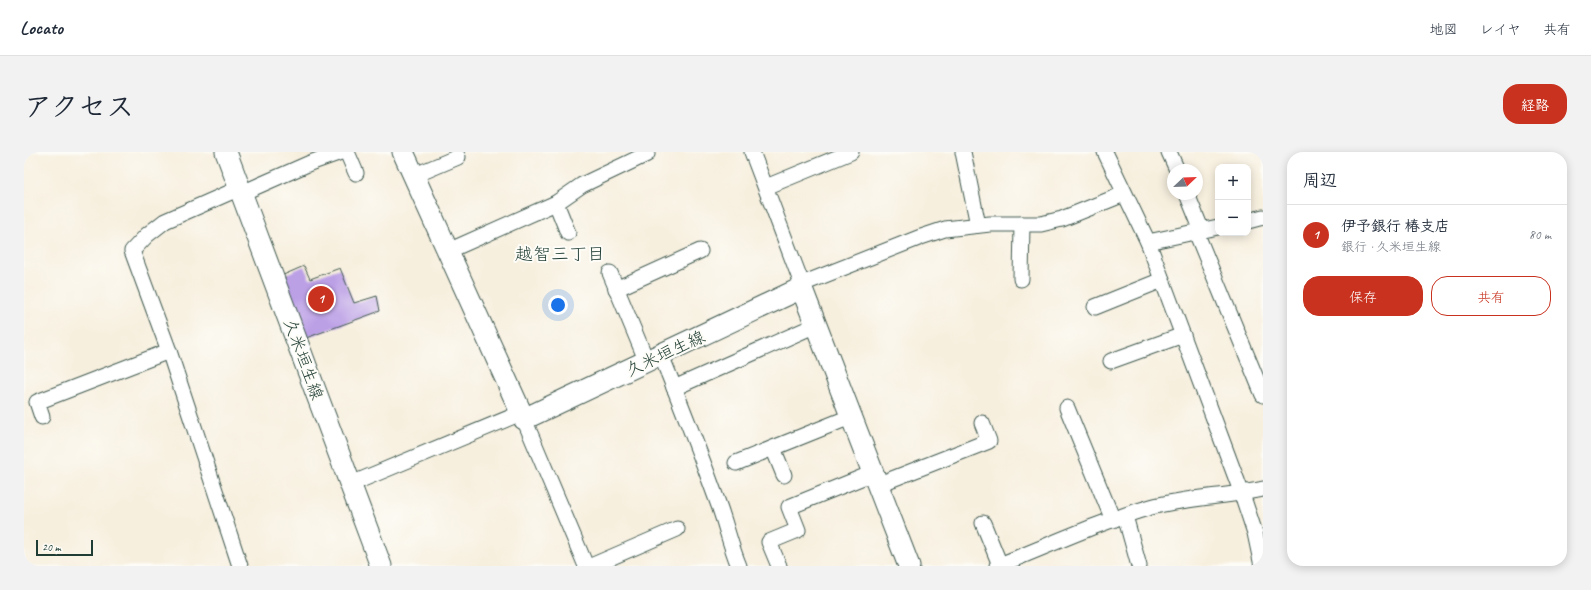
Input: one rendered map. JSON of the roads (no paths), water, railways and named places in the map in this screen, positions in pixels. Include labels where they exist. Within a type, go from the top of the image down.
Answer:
[{"type":"main road","name":"久米垣生線","points":[[226,152],[381,566]]},
{"type":"main road","points":[[402,152],[522,416]]},
{"type":"main road","name":"久米垣生線","points":[[522,416],[654,358],[802,286]]},
{"type":"main road","points":[[802,286],[850,416],[909,566]]},
{"type":"street","points":[[240,566],[169,351],[132,251],[147,235],[165,221],[341,152]]},
{"type":"street","points":[[347,152],[356,173]]},
{"type":"street","points":[[752,152],[802,286],[921,237],[945,229],[978,225],[1042,224],[1062,219],[1124,194]]},
{"type":"street","points":[[766,187],[851,152]]},
{"type":"street","points":[[963,152],[978,225]]},
{"type":"street","points":[[1105,152],[1148,242],[1242,494],[1255,533],[1262,566]]},
{"type":"street","points":[[1169,152],[1174,164]]},
{"type":"street","points":[[448,251],[556,203],[582,184],[638,155]]},
{"type":"street","points":[[413,176],[458,157]]},
{"type":"street","points":[[1189,200],[1199,232],[1263,395]]},
{"type":"street","points":[[556,203],[568,233]]},
{"type":"street","points":[[1251,219],[1263,217]]},
{"type":"street","points":[[1021,279],[1022,224]]},
{"type":"street","points":[[1148,242],[1215,228]]},
{"type":"street","points":[[616,289],[700,251]]},
{"type":"street","points":[[610,273],[616,289],[654,358],[674,388],[706,470],[726,525],[730,546],[739,566]]},
{"type":"street","points":[[1095,306],[1162,280]]},
{"type":"street","points":[[674,388],[816,325]]},
{"type":"street","points":[[1111,360],[1183,336]]},
{"type":"street","points":[[42,417],[37,402],[169,351]]},
{"type":"street","points":[[1067,408],[1119,518],[1139,566]]},
{"type":"street","points":[[351,484],[522,416],[586,566]]},
{"type":"street","points":[[736,463],[850,416]]},
{"type":"street","points":[[779,566],[769,542],[798,530],[789,506],[989,441],[982,423]]},
{"type":"street","points":[[773,448],[784,475]]},
{"type":"street","points":[[983,524],[998,565],[1119,518],[1152,507],[1212,496],[1242,494],[1263,489]]},
{"type":"street","points":[[591,566],[677,529]]},
{"type":"place","name":"伊予銀行 椿支店","points":[[321,299]]},
{"type":"district","name":"越智三丁目","points":[[560,254]]}]
